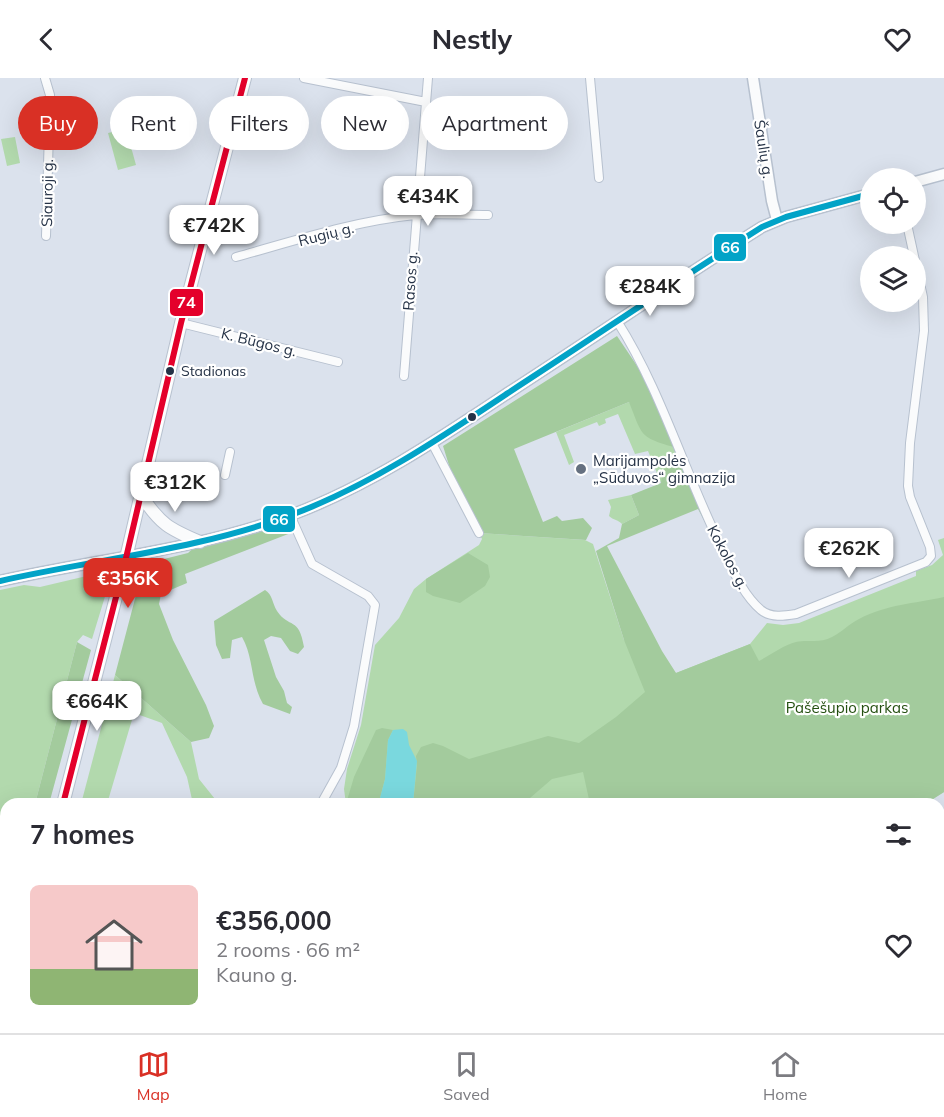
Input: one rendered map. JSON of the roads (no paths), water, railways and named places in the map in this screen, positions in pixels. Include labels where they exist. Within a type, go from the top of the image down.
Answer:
[{"type":"main road","points":[[65,798],[126,558],[181,323],[245,78]]},
{"type":"main road","points":[[141,495],[154,515],[169,527],[200,542]]},
{"type":"street","name":"Siauroji g.","points":[[45,78],[50,95],[46,236]]},
{"type":"street","points":[[304,78],[421,101]]},
{"type":"street","name":"Rasos g.","points":[[426,96],[428,78]]},
{"type":"street","points":[[590,78],[599,178]]},
{"type":"street","name":"Šaulių g.","points":[[753,78],[777,220]]},
{"type":"street","name":"Rasos g.","points":[[404,376],[422,150]]},
{"type":"street","points":[[926,179],[944,174]]},
{"type":"street","points":[[0,581],[200,542],[291,515],[356,486],[432,443],[744,238],[777,220],[860,197]]},
{"type":"street","name":"Rugių g.","points":[[236,257],[346,228],[416,215],[488,215]]},
{"type":"street","name":"Kokolos g.","points":[[617,321],[652,388],[696,494],[740,584],[760,609],[767,613],[787,616],[796,614],[926,562],[931,556],[930,547],[910,497],[908,486],[910,443],[924,331],[921,289],[909,234]]},
{"type":"street","name":"K. Būgos g.","points":[[181,323],[338,362]]},
{"type":"street","points":[[432,443],[479,533]]},
{"type":"street","points":[[225,475],[230,452]]},
{"type":"street","points":[[291,515],[312,564],[368,596],[375,605],[354,726],[341,768],[324,798]]},
{"type":"water","points":[[403,729],[407,732],[409,745],[417,761],[414,798],[380,798],[385,779],[388,740],[393,730]]},
{"type":"place","name":"Stadionas","points":[[170,371]]},
{"type":"place","name":"Marijampolės „Sūduvos“ gimnazija","points":[[581,469]]},
{"type":"park label","name":"Pašešupio parkas","points":[[847,707]]}]
